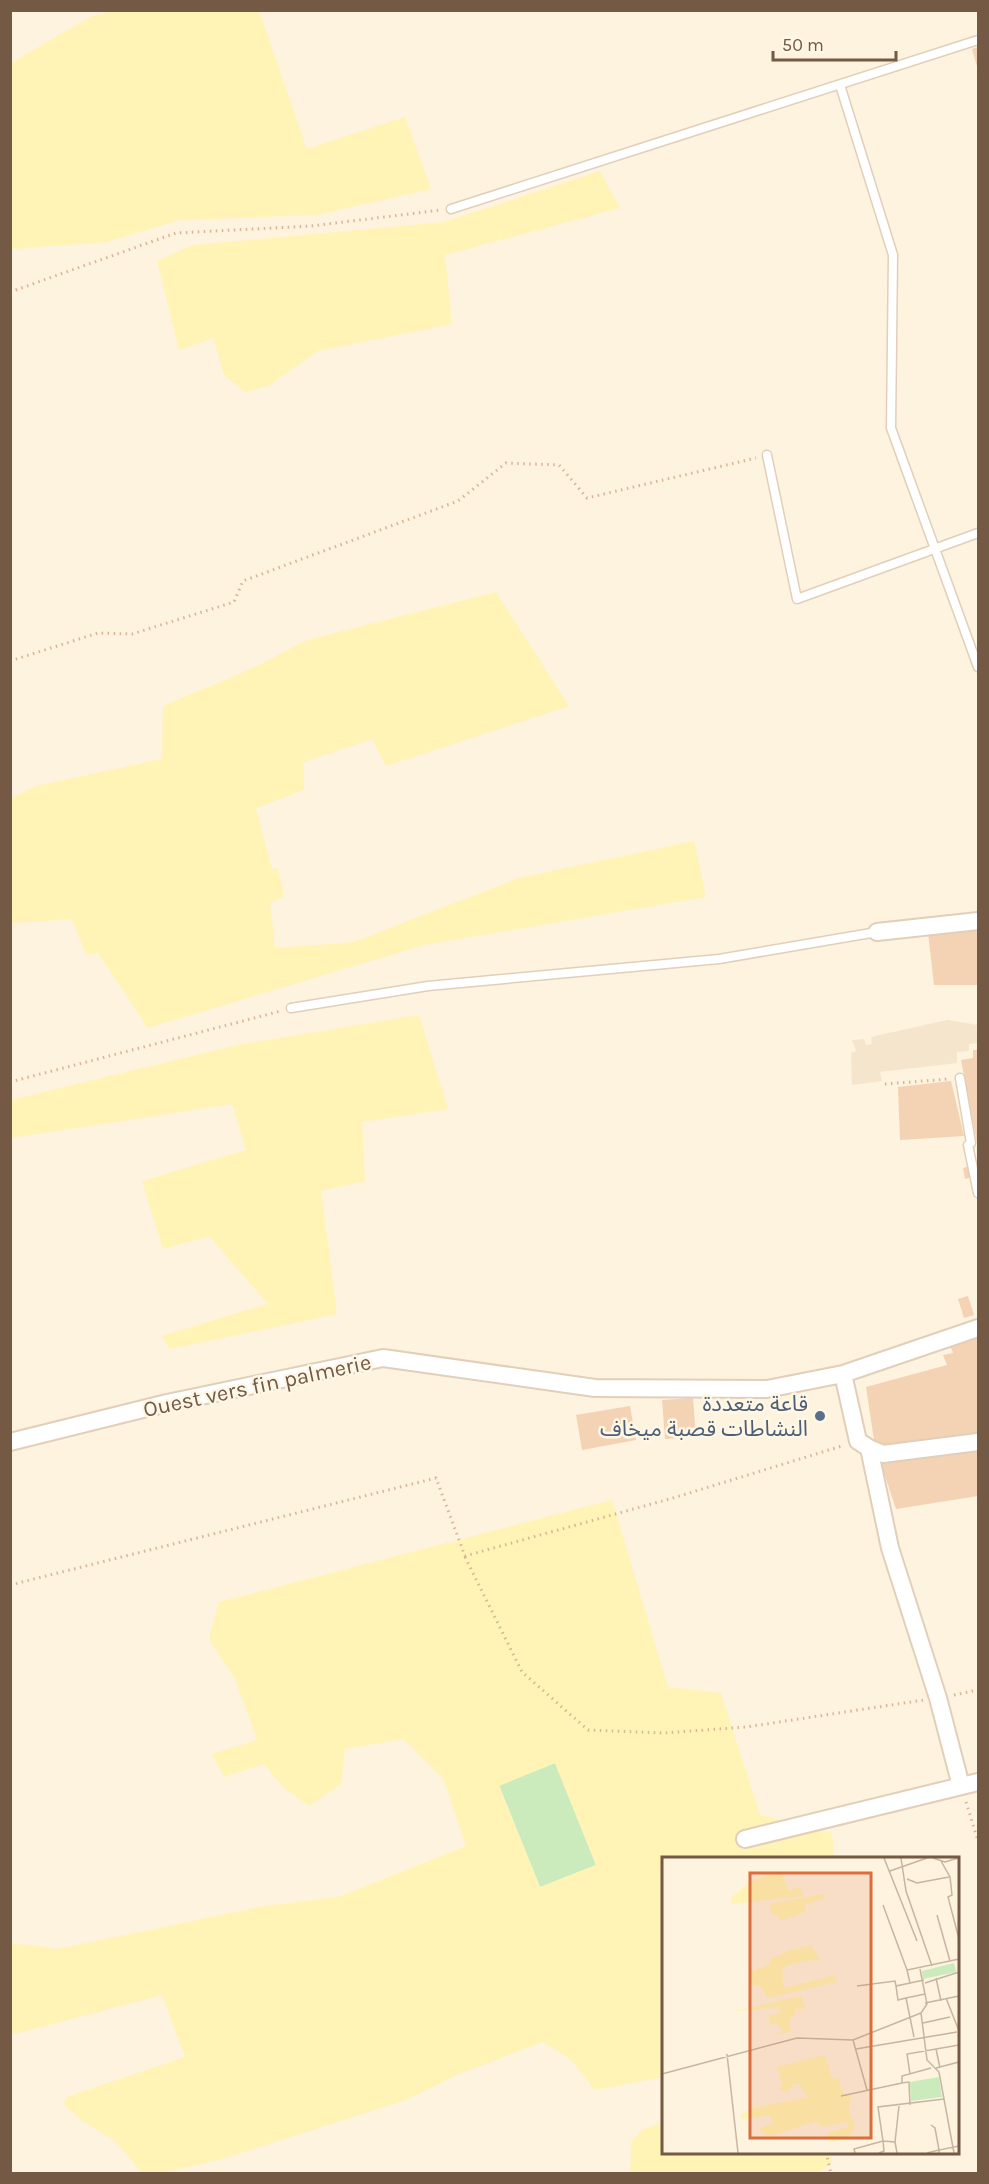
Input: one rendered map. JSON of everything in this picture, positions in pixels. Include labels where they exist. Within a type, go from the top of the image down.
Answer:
[{"type":"street","points":[[877,932],[978,921]]},
{"type":"street","name":"Ouest vers fin palmerie","points":[[10,1442],[167,1403],[383,1358],[595,1388],[767,1389],[843,1374],[978,1328]]},
{"type":"street","points":[[843,1374],[864,1444],[890,1548],[938,1698],[961,1786]]},
{"type":"street","points":[[864,1444],[883,1454],[978,1442]]},
{"type":"street","points":[[745,1839],[978,1782]]},
{"type":"lane","points":[[451,209],[978,40]]},
{"type":"lane","points":[[840,85],[893,255],[891,428],[978,667]]},
{"type":"lane","points":[[767,455],[797,599],[934,547],[978,533]]},
{"type":"lane","points":[[291,1008],[428,986],[719,959],[877,932]]},
{"type":"lane","points":[[960,1078],[971,1143],[968,1145],[978,1193]]},
{"type":"path","points":[[10,292],[176,233],[311,226],[451,209]]},
{"type":"path","points":[[10,661],[98,633],[132,634],[234,602],[243,581],[458,501],[506,463],[559,465],[587,498],[767,455]]},
{"type":"path","points":[[10,1082],[291,1008]]},
{"type":"path","points":[[885,1084],[960,1078]]},
{"type":"path","points":[[465,1556],[864,1444]]},
{"type":"path","points":[[10,1585],[436,1478],[465,1556],[522,1672],[588,1730],[664,1733],[746,1727],[978,1690]]},
{"type":"path","points":[[961,1786],[978,1841]]},
{"type":"path","points":[[826,2154],[831,2174]]},
{"type":"shaded area","points":[[947,1020],[978,1025],[978,1043],[969,1044],[969,1051],[957,1052],[957,1063],[880,1072],[882,1081],[852,1085],[851,1053],[856,1051],[852,1040],[864,1039],[866,1045],[872,1044],[871,1037]]},
{"type":"green space","points":[[555,1763],[596,1865],[540,1887],[499,1785]]},
{"type":"sand","points":[[119,10],[259,11],[307,149],[405,117],[431,189],[316,215],[179,220],[107,242],[11,249],[11,63],[92,16]]},
{"type":"sand","points":[[600,171],[620,208],[445,255],[452,324],[318,351],[268,386],[245,392],[224,375],[213,338],[179,350],[157,261],[193,245],[444,222]]},
{"type":"sand","points":[[496,592],[569,706],[386,766],[372,739],[303,762],[304,790],[256,808],[272,869],[278,868],[284,896],[270,903],[275,948],[354,942],[519,878],[694,841],[706,897],[424,945],[148,1028],[98,953],[86,955],[72,919],[11,923],[11,798],[36,786],[162,759],[163,706],[251,669],[307,640]]},
{"type":"sand","points":[[419,1015],[448,1109],[362,1122],[365,1181],[321,1191],[337,1314],[170,1349],[161,1336],[268,1304],[209,1236],[163,1249],[142,1181],[246,1150],[232,1104],[11,1138],[11,1100],[237,1045]]},
{"type":"sand","points":[[612,1500],[668,1687],[721,1693],[760,1815],[832,1833],[834,1857],[662,1857],[662,2077],[595,2090],[570,2059],[543,2042],[454,2076],[406,2100],[219,2160],[160,2173],[142,2173],[115,2141],[84,2122],[64,2105],[66,2097],[185,2057],[162,1995],[11,2035],[11,1943],[58,1949],[265,1906],[338,1897],[466,1846],[444,1780],[403,1739],[345,1749],[341,1784],[309,1806],[283,1787],[264,1764],[224,1777],[212,1754],[257,1740],[235,1679],[209,1639],[219,1602]],"holes":[[[555,1763],[596,1865],[540,1887],[499,1786]]]},
{"type":"sand","points":[[662,2122],[662,2154],[832,2154],[832,2163],[818,2173],[630,2173],[631,2142],[642,2130]]},
{"type":"building","points":[[978,47],[978,70],[972,49]]},
{"type":"building","points":[[978,929],[978,985],[934,985],[928,933]]},
{"type":"building","points":[[973,1050],[978,1050],[978,1148],[961,1060],[973,1058]]},
{"type":"building","points":[[951,1081],[964,1136],[900,1140],[898,1087]]},
{"type":"building","points":[[969,1166],[972,1177],[965,1179],[963,1168]]},
{"type":"building","points":[[968,1296],[974,1315],[964,1318],[958,1299]]},
{"type":"building","points":[[978,1329],[978,1436],[884,1448],[874,1440],[866,1387],[947,1365],[943,1355],[953,1353],[950,1345]]},
{"type":"building","points":[[693,1398],[696,1437],[665,1439],[662,1400]]},
{"type":"building","points":[[630,1406],[636,1440],[582,1450],[576,1415]]},
{"type":"building","points":[[978,1447],[978,1496],[896,1509],[879,1458]]},
{"type":"place","name":"قاعة متعددة النشاطات قصبة ميخاف","points":[[820,1416]]}]
